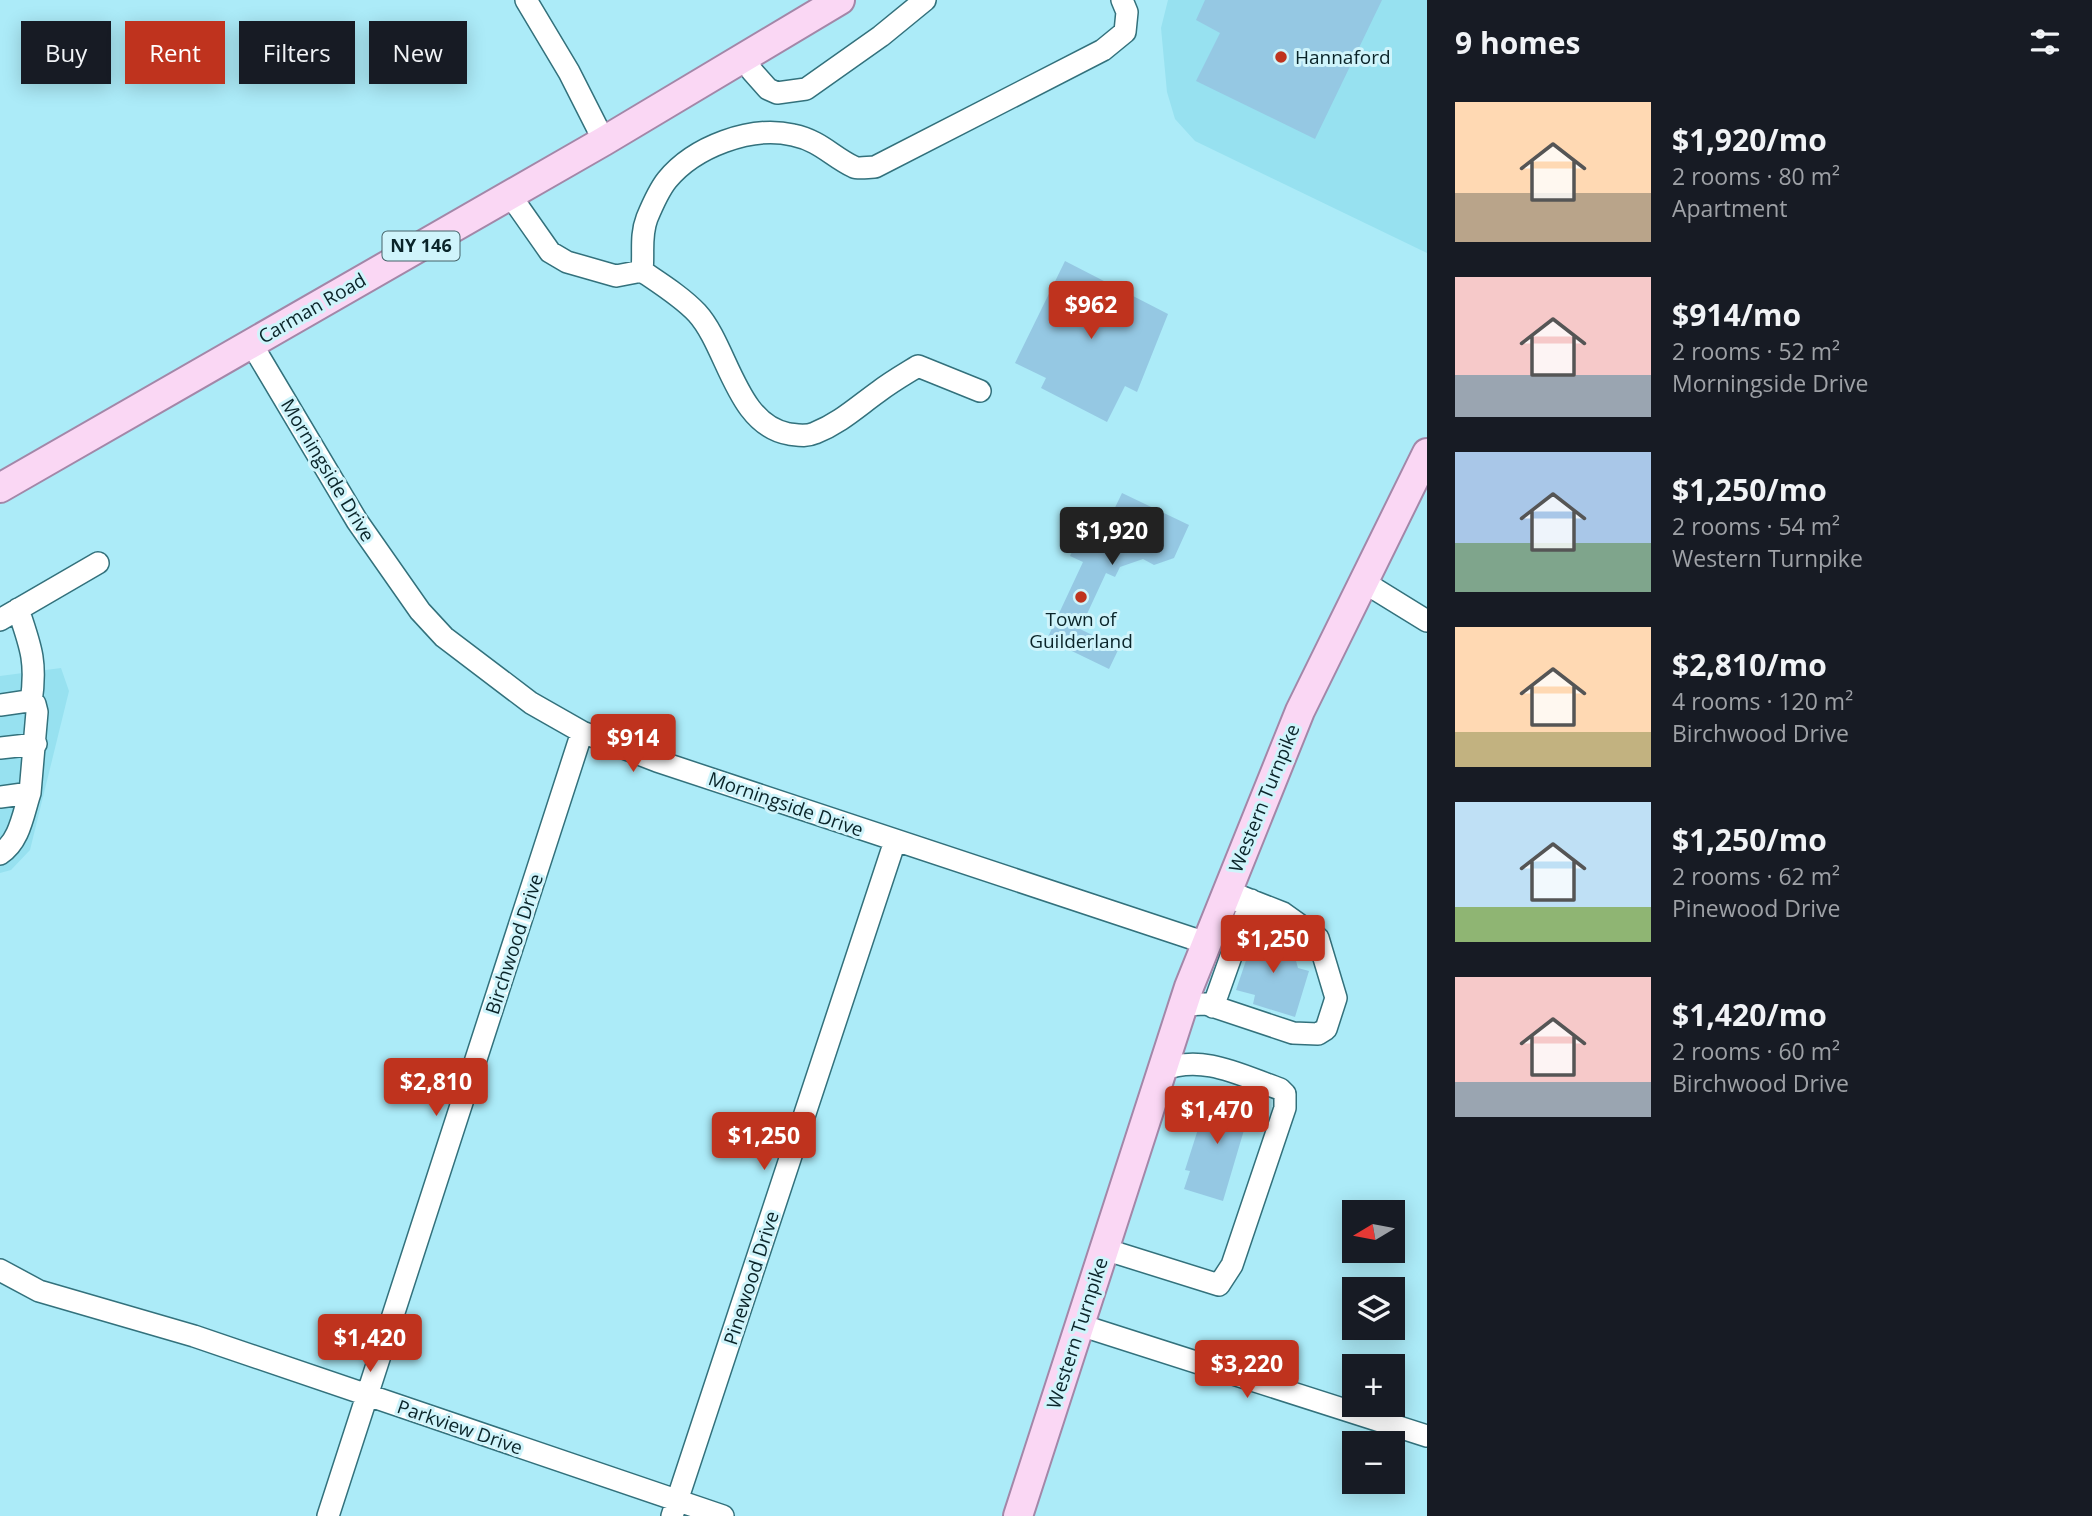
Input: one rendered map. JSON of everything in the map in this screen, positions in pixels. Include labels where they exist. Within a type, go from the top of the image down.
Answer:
[{"type":"main road","name":"Carman Road","points":[[0,488],[604,141],[840,0]]},
{"type":"main road","name":"Western Turnpike","points":[[1018,1516],[1183,1005],[1206,943],[1240,898],[1300,710],[1362,581],[1424,464]]},
{"type":"street","points":[[526,0],[569,72],[604,141]]},
{"type":"street","points":[[746,58],[752,71],[768,89],[777,93],[806,89],[881,36],[925,0]]},
{"type":"street","points":[[642,271],[642,241],[647,220],[666,181],[684,164],[705,151],[744,135],[770,132],[791,134],[820,143],[856,168],[875,167],[1103,50],[1125,32],[1127,12],[1122,0]]},
{"type":"street","points":[[510,195],[550,251],[567,262],[616,276],[642,271],[699,315],[742,395],[770,428],[801,436],[813,434],[851,415],[877,393],[918,366],[980,391]]},
{"type":"street","name":"Morningside Drive","points":[[251,343],[357,520],[420,611],[462,653],[507,687],[582,732],[657,761],[1206,943]]},
{"type":"street","points":[[31,703],[36,672],[33,651],[9,614],[98,563]]},
{"type":"street","points":[[1362,581],[1427,621]]},
{"type":"street","points":[[0,705],[31,703],[35,704],[37,712],[30,793],[16,836],[8,849],[0,854]]},
{"type":"street","name":"Birchwood Drive","points":[[328,1516],[582,732]]},
{"type":"street","points":[[0,748],[36,744]]},
{"type":"street","points":[[0,797],[30,793]]},
{"type":"street","name":"Pinewood Drive","points":[[674,1509],[895,841]]},
{"type":"street","points":[[1183,1005],[1206,1004],[1213,1007],[1293,1033],[1318,1034],[1326,1029],[1336,998],[1318,938],[1283,913],[1240,898],[1213,1007]]},
{"type":"street","points":[[1104,1249],[1219,1285],[1232,1265],[1285,1108],[1285,1094],[1280,1089],[1206,1063],[1189,1062],[1162,1070]]},
{"type":"street","name":"Parkview Drive","points":[[0,1269],[39,1291],[194,1336],[368,1395],[674,1509],[723,1516]]},
{"type":"street","points":[[1080,1325],[1427,1436]]},
{"type":"shaded area","points":[[1168,0],[1427,0],[1427,253],[1195,141],[1175,119],[1167,92],[1161,28]]},
{"type":"shaded area","points":[[61,668],[69,691],[30,850],[11,870],[0,873],[0,676]]},
{"type":"building","name":"Hannaford","points":[[1205,0],[1382,0],[1315,139],[1196,81],[1220,33],[1196,20]]},
{"type":"building","points":[[1065,261],[1168,314],[1137,392],[1125,386],[1107,422],[1041,388],[1046,378],[1015,363]]},
{"type":"building","name":"Town of Guilderland","points":[[1122,493],[1189,525],[1174,558],[1154,565],[1143,559],[1120,567],[1115,577],[1106,573],[1080,629],[1119,648],[1109,669],[1047,639],[1083,562],[1070,556],[1092,510],[1110,518]]},
{"type":"building","points":[[1256,931],[1290,940],[1298,968],[1309,971],[1295,1017],[1253,1004],[1255,995],[1236,990]]},
{"type":"building","points":[[1220,1093],[1252,1103],[1223,1201],[1184,1189],[1190,1171],[1185,1170],[1207,1101],[1217,1104]]},
{"type":"place","name":"Hannaford","points":[[1281,57]]},
{"type":"place","name":"Town of Guilderland","points":[[1081,597]]}]
